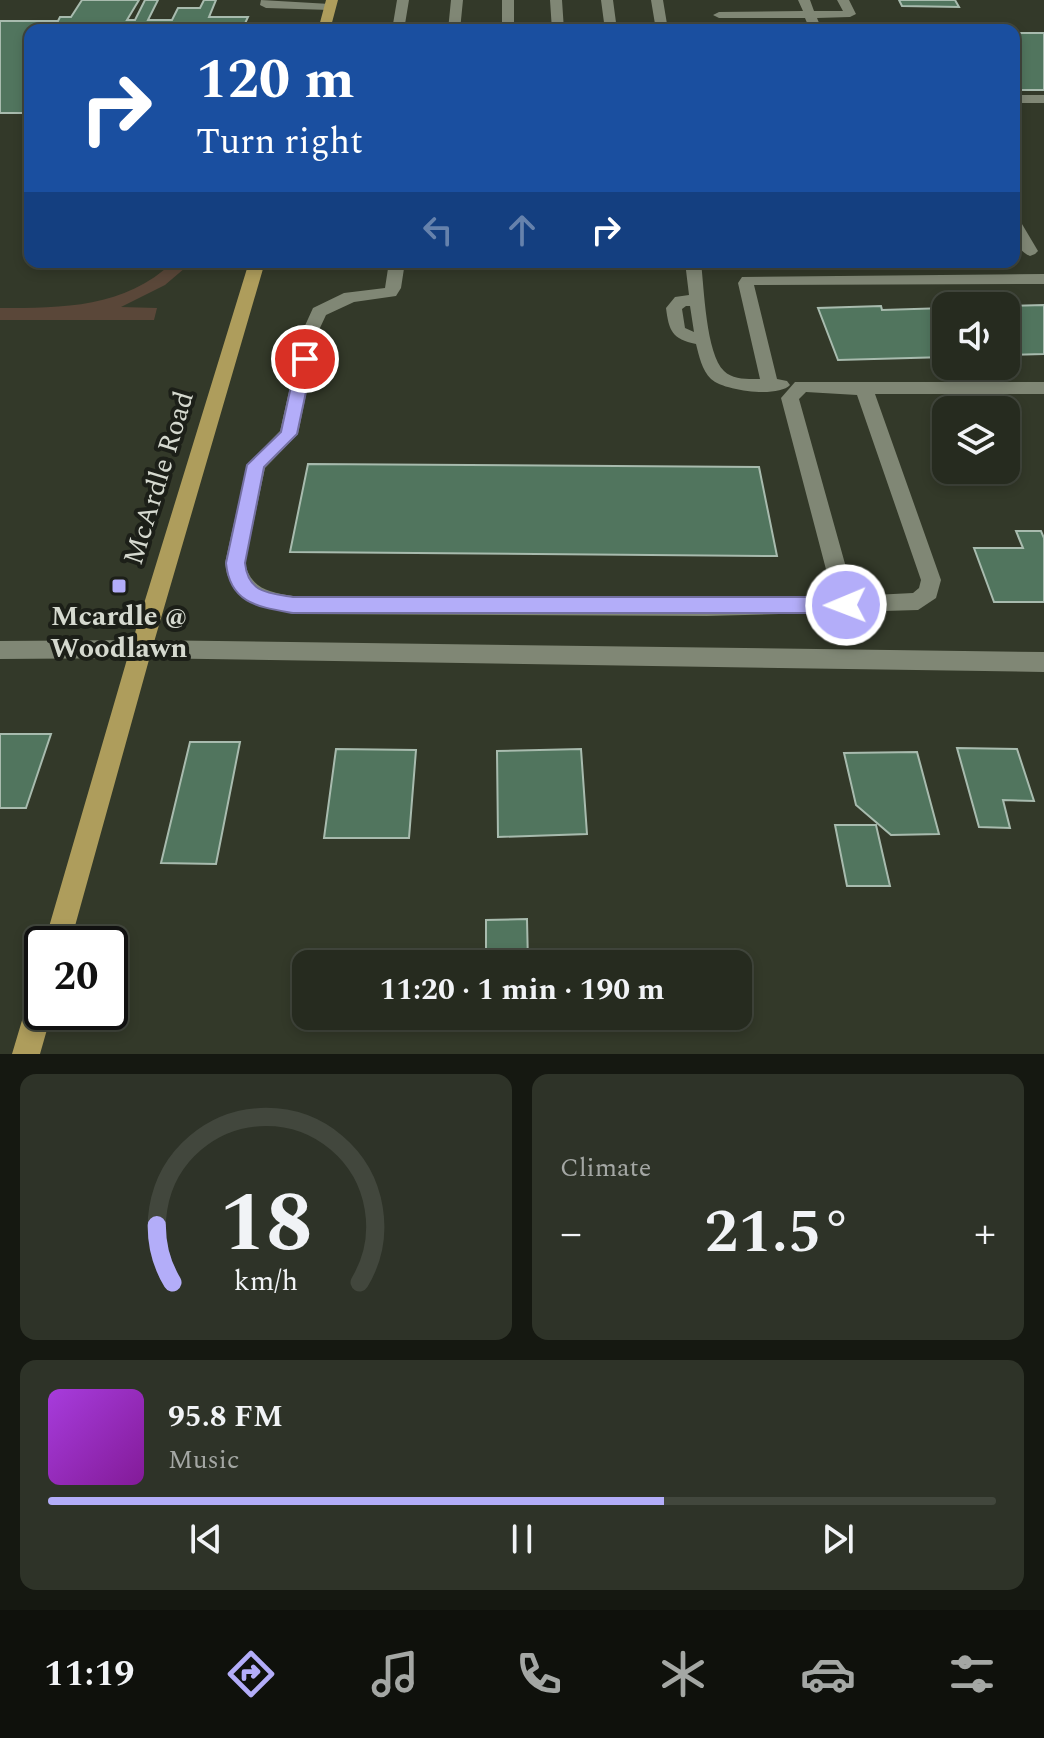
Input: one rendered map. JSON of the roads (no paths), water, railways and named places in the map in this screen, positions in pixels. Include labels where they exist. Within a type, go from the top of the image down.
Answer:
[{"type":"main road","points":[[326,24],[331,4]]},
{"type":"main road","name":"McArdle Road","points":[[62,926],[255,268]]},
{"type":"main road","points":[[26,1054],[33,1030]]},
{"type":"street","points":[[267,0],[266,5],[278,8],[331,4]]},
{"type":"street","points":[[399,24],[403,0]]},
{"type":"street","points":[[455,24],[457,0]]},
{"type":"street","points":[[508,0],[508,24]]},
{"type":"street","points":[[556,0],[558,24]]},
{"type":"street","points":[[607,0],[610,24]]},
{"type":"street","points":[[657,0],[661,24]]},
{"type":"street","points":[[714,0],[722,24]]},
{"type":"street","points":[[757,0],[766,24]]},
{"type":"street","points":[[804,0],[814,24]]},
{"type":"street","points":[[719,15],[850,14],[843,0]]},
{"type":"street","points":[[1020,99],[1044,99]]},
{"type":"street","points":[[396,268],[390,292],[350,297],[319,312],[311,330],[289,434],[256,465],[235,563],[237,579],[247,592],[265,600],[293,605],[846,605],[918,601],[929,592],[931,580],[862,388]]},
{"type":"street","points":[[694,268],[704,340],[713,373],[722,379],[740,385],[1044,388]]},
{"type":"street","points":[[770,385],[746,283],[748,280],[1044,279]]},
{"type":"street","points":[[698,300],[681,301],[674,308],[674,320],[683,336],[704,340]]},
{"type":"street","points":[[801,386],[790,398],[846,605]]},
{"type":"street","points":[[0,650],[141,649],[1044,662]]},
{"type":"place","name":"Mcardle @ Woodlawn","points":[[119,586]]}]
